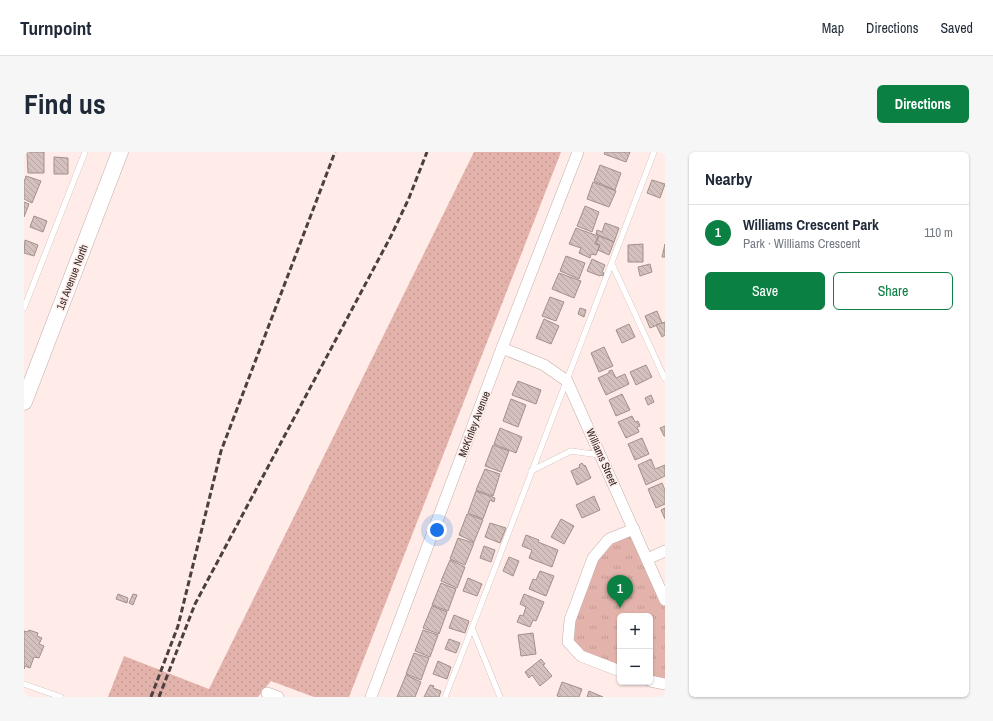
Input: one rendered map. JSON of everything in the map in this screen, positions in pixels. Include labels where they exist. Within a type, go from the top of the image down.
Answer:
[{"type":"main road","name":"1st Avenue North","points":[[24,402],[120,152]]},
{"type":"street","name":"McKinley Avenue","points":[[371,697],[502,348],[578,152]]},
{"type":"street","points":[[502,348],[544,365],[567,381]]},
{"type":"street","name":"Williams Street","points":[[567,381],[665,600]]},
{"type":"street","points":[[617,670],[581,656],[568,642],[570,620],[593,558],[609,539],[634,529]]},
{"type":"street","points":[[647,559],[665,551]]},
{"type":"street","points":[[653,682],[665,684]]},
{"type":"street","points":[[266,695],[278,697]]},
{"type":"lane","points":[[24,308],[85,152]]},
{"type":"lane","points":[[445,697],[654,152]]},
{"type":"lane","points":[[612,264],[665,379]]},
{"type":"lane","points":[[531,470],[571,451],[601,455]]},
{"type":"lane","points":[[472,628],[500,697]]},
{"type":"lane","points":[[24,684],[61,697]]},
{"type":"green space","points":[[474,152],[561,152],[349,697],[314,697],[271,681],[258,697],[108,697],[124,656],[209,689]]},
{"type":"green space","points":[[634,529],[665,600],[665,684],[653,682],[653,613],[617,613],[617,670],[581,656],[568,642],[593,558],[609,539]]},
{"type":"building","points":[[27,152],[44,152],[44,173],[28,173]]},
{"type":"building","points":[[605,152],[630,152],[626,162],[604,154]]},
{"type":"building","points":[[54,157],[68,158],[68,174],[54,174]]},
{"type":"building","points":[[600,165],[621,173],[615,190],[594,181]]},
{"type":"building","points":[[26,176],[41,181],[32,203],[24,199],[24,182]]},
{"type":"building","points":[[652,180],[665,184],[660,198],[647,193]]},
{"type":"building","points":[[593,182],[616,191],[609,207],[587,199]]},
{"type":"building","points":[[24,202],[29,204],[24,217]]},
{"type":"building","points":[[585,206],[599,212],[592,232],[577,226]]},
{"type":"building","points":[[34,216],[47,221],[43,232],[30,227]]},
{"type":"building","points":[[605,223],[619,228],[614,242],[596,234],[597,230],[602,232]]},
{"type":"building","points":[[576,228],[598,236],[595,244],[600,245],[596,255],[591,254],[590,258],[579,253],[581,248],[569,244]]},
{"type":"building","points":[[599,236],[614,242],[609,255],[598,250],[600,245],[596,243]]},
{"type":"building","points":[[25,240],[38,245],[34,256],[24,253]]},
{"type":"building","points":[[643,244],[643,262],[628,262],[628,245]]},
{"type":"building","points":[[665,244],[665,257],[662,257]]},
{"type":"building","points":[[566,256],[585,263],[579,279],[560,271]]},
{"type":"building","points":[[592,259],[605,265],[602,272],[604,273],[603,276],[587,271]]},
{"type":"building","points":[[650,264],[652,272],[640,276],[638,267]]},
{"type":"building","points":[[559,273],[581,281],[574,298],[552,289]]},
{"type":"building","points":[[550,297],[564,302],[556,321],[542,316]]},
{"type":"building","points":[[580,308],[586,310],[584,317],[578,314]]},
{"type":"building","points":[[657,311],[662,323],[650,328],[645,316]]},
{"type":"building","points":[[544,319],[559,326],[551,344],[536,338]]},
{"type":"building","points":[[665,322],[665,335],[662,337],[656,325]]},
{"type":"building","points":[[629,324],[635,337],[622,343],[616,330]]},
{"type":"building","points":[[604,347],[613,366],[599,372],[591,353]]},
{"type":"building","points":[[646,365],[652,377],[636,385],[630,372]]},
{"type":"building","points":[[612,370],[616,378],[625,374],[629,384],[606,395],[598,378]]},
{"type":"building","points":[[518,381],[541,390],[536,404],[512,395]]},
{"type":"building","points":[[622,394],[630,410],[616,416],[609,400]]},
{"type":"building","points":[[651,395],[654,402],[648,405],[645,398]]},
{"type":"building","points":[[511,399],[526,405],[518,427],[503,421]]},
{"type":"building","points":[[632,416],[635,422],[638,421],[640,426],[637,427],[639,432],[626,438],[618,422]]},
{"type":"building","points":[[665,426],[665,436],[664,436],[660,428]]},
{"type":"building","points":[[500,428],[522,437],[516,453],[494,444]]},
{"type":"building","points":[[642,438],[649,454],[635,460],[628,444]]},
{"type":"building","points":[[493,445],[509,451],[501,472],[485,466]]},
{"type":"building","points":[[651,459],[655,469],[665,465],[665,476],[646,485],[638,465]]},
{"type":"building","points":[[582,463],[584,466],[585,465],[591,478],[577,485],[571,471],[580,467],[579,465]]},
{"type":"building","points":[[485,469],[500,474],[493,496],[476,490]]},
{"type":"building","points":[[662,483],[665,490],[665,504],[656,508],[648,489]]},
{"type":"building","points":[[476,491],[495,498],[494,502],[490,500],[483,519],[468,513]]},
{"type":"building","points":[[594,496],[600,510],[582,518],[576,505]]},
{"type":"building","points":[[665,508],[665,519],[661,510]]},
{"type":"building","points":[[467,514],[483,520],[474,542],[459,535]]},
{"type":"building","points":[[561,519],[574,526],[564,544],[551,537]]},
{"type":"building","points":[[490,523],[506,528],[500,543],[485,537]]},
{"type":"building","points":[[526,535],[539,540],[538,542],[558,550],[552,567],[529,558],[532,550],[522,546]]},
{"type":"building","points":[[458,538],[474,543],[465,565],[450,559]]},
{"type":"building","points":[[484,546],[495,550],[491,562],[480,558]]},
{"type":"building","points":[[509,557],[519,561],[513,576],[503,571]]},
{"type":"building","points":[[450,560],[465,567],[457,588],[441,581]]},
{"type":"building","points":[[540,571],[554,576],[546,596],[529,589],[533,579],[536,580]]},
{"type":"building","points":[[468,578],[482,584],[477,596],[463,591]]},
{"type":"building","points":[[441,583],[456,589],[448,611],[432,605]]},
{"type":"building","points":[[118,594],[128,598],[127,603],[116,599]]},
{"type":"building","points":[[133,594],[137,595],[133,605],[129,603]]},
{"type":"building","points":[[524,594],[544,602],[536,621],[533,620],[530,627],[517,622],[520,615],[523,616],[526,607],[520,604]]},
{"type":"building","points":[[432,606],[447,612],[439,634],[423,628]]},
{"type":"building","points":[[454,615],[469,621],[465,633],[449,628]]},
{"type":"building","points":[[29,630],[38,633],[37,636],[42,638],[39,644],[44,646],[39,658],[34,657],[30,668],[25,666],[24,669],[24,631],[28,632]]},
{"type":"building","points":[[423,630],[438,635],[430,657],[415,651]]},
{"type":"building","points":[[533,633],[536,654],[521,656],[518,635]]},
{"type":"building","points":[[449,639],[460,643],[456,653],[445,649]]},
{"type":"building","points":[[414,653],[429,658],[421,680],[406,674]]},
{"type":"building","points":[[541,659],[545,664],[543,665],[552,676],[540,686],[532,675],[529,678],[525,672]]},
{"type":"building","points":[[438,661],[451,667],[447,679],[433,674]]},
{"type":"building","points":[[406,675],[421,682],[415,697],[397,697]]},
{"type":"building","points":[[562,682],[582,689],[579,697],[557,696]]},
{"type":"building","points":[[430,685],[441,691],[439,697],[424,697]]},
{"type":"building","points":[[589,691],[603,697],[587,697]]},
{"type":"railway","points":[[151,697],[178,626],[221,451],[335,152]]},
{"type":"railway","points":[[159,697],[195,604],[391,236],[409,198],[427,152]]},
{"type":"place","name":"Williams Crescent Park","points":[[620,608]]}]
